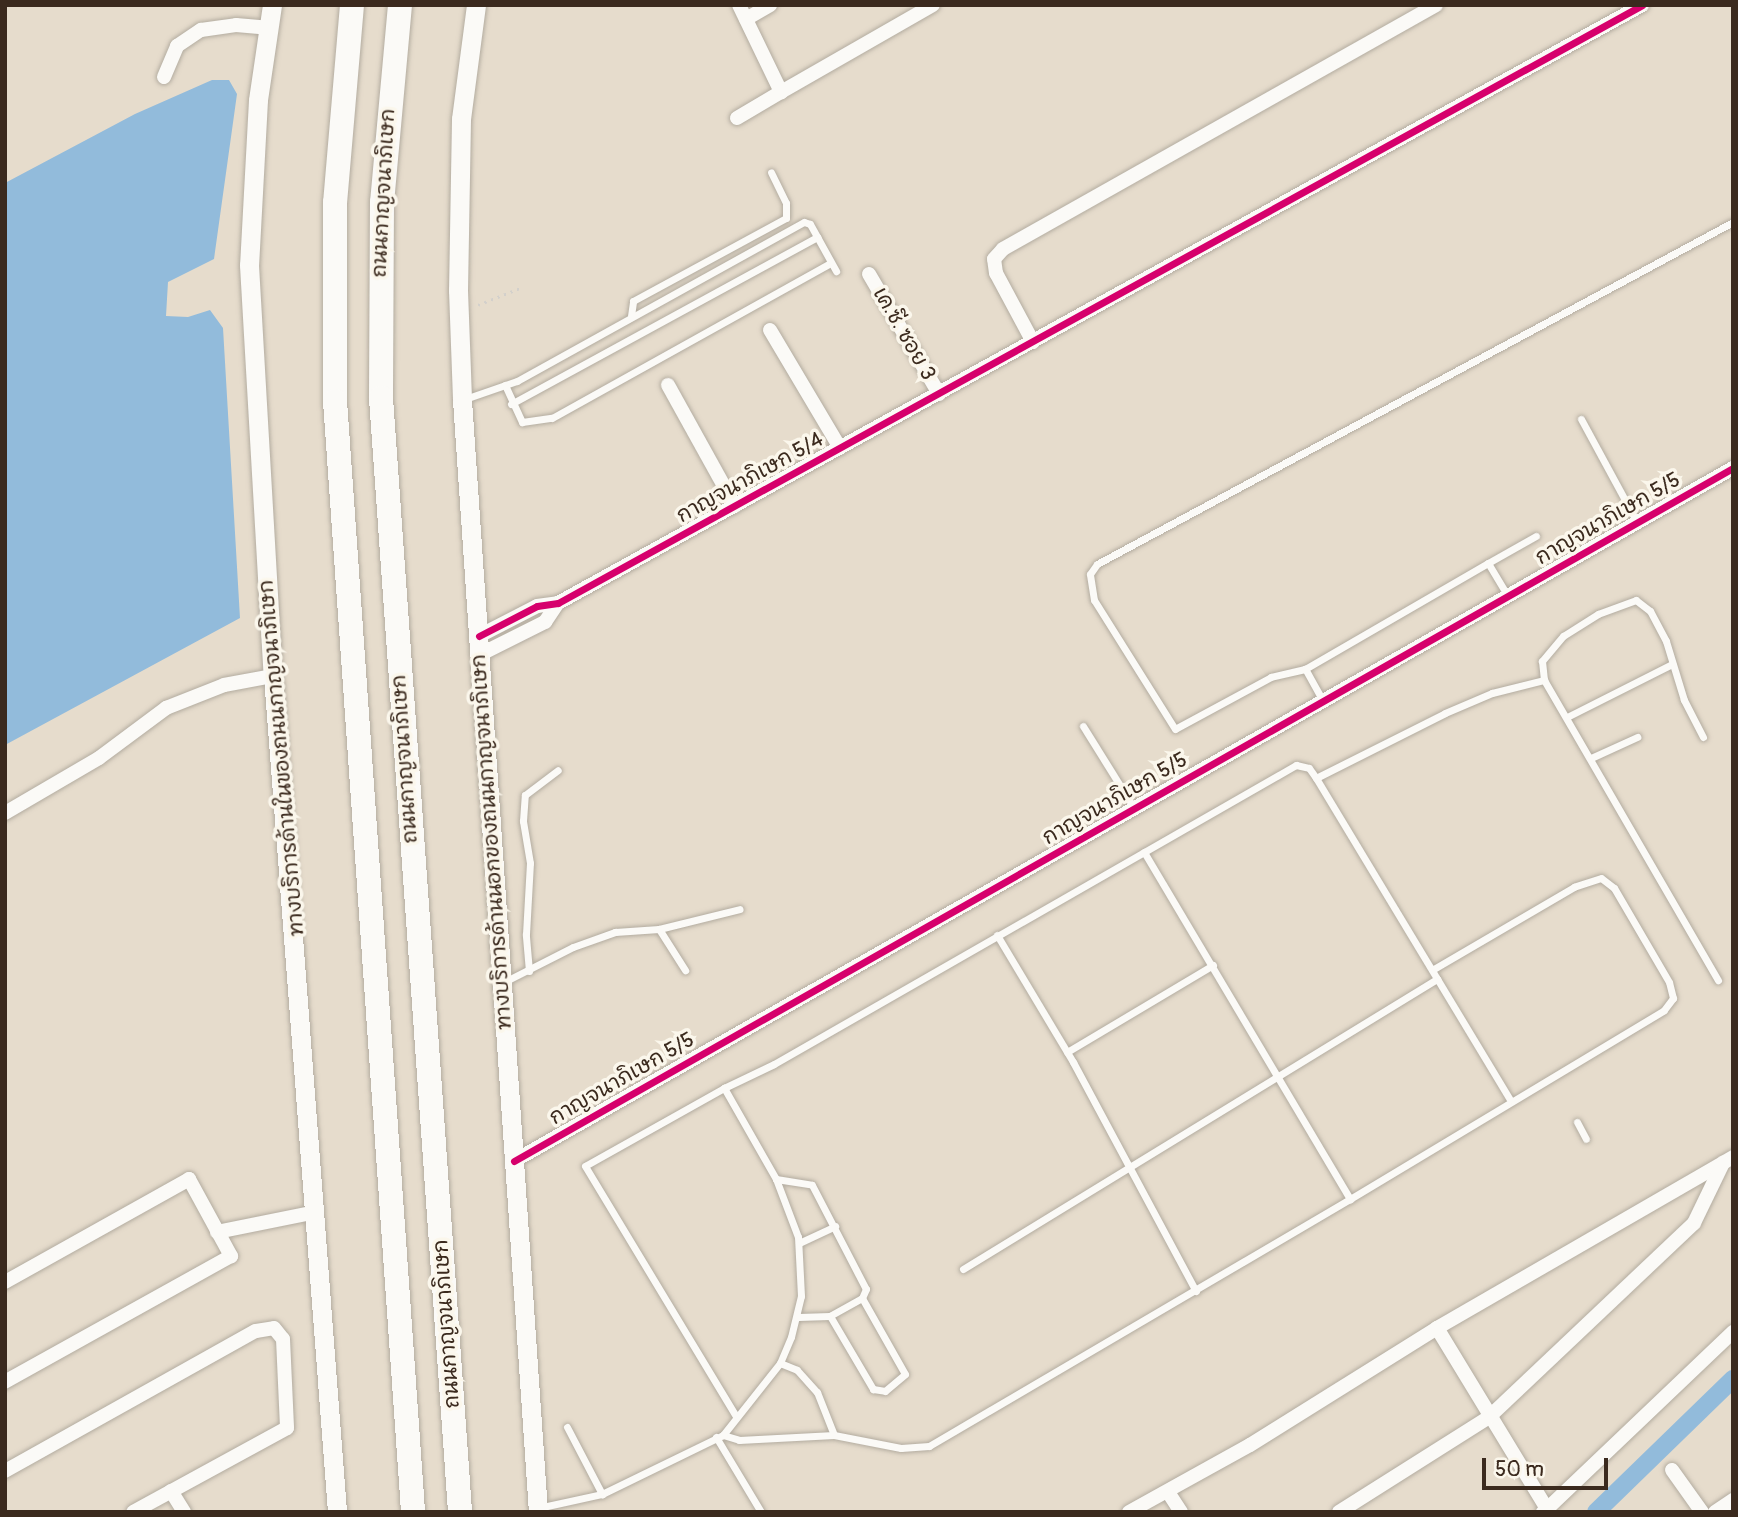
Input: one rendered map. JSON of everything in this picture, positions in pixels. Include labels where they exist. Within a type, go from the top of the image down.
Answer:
[{"type":"highway","points":[[352,5],[335,202],[335,401],[413,1512]]},
{"type":"highway","name":"ถนนกาญจนาภิเษก","points":[[400,5],[383,190],[381,398],[460,1512]]},
{"type":"main road","name":"ทางบริการด้านในของถนนกาญจนาภิเษก","points":[[272,5],[258,100],[249,265],[273,676],[337,1512]]},
{"type":"main road","name":"ทางบริการด้านนอกของถนนกาญจนาภิเษก","points":[[476,5],[461,118],[459,313],[462,400],[538,1510]]},
{"type":"street","points":[[770,5],[743,12],[781,92]]},
{"type":"street","points":[[737,117],[933,5]]},
{"type":"street","points":[[1033,342],[996,273],[995,259],[1003,249],[1436,5]]},
{"type":"street","name":"กาญจนาภิเษก 5/4","points":[[480,645],[537,606],[558,603],[1643,5]]},
{"type":"street","points":[[164,77],[177,46],[201,30],[236,25],[268,29]]},
{"type":"street","name":"เค.ซี. ซอย 3","points":[[869,274],[939,394]]},
{"type":"street","points":[[770,330],[840,448]]},
{"type":"street","points":[[668,385],[735,506]]},
{"type":"street","name":"กาญจนาภิเษก 5/5","points":[[514,1161],[1733,468]]},
{"type":"street","points":[[5,813],[99,758],[166,708],[223,685],[273,676]]},
{"type":"street","points":[[1129,1512],[1168,1492],[1437,1328],[1728,1160]]},
{"type":"street","points":[[1339,1512],[1489,1417],[1694,1223],[1728,1160]]},
{"type":"street","points":[[5,1282],[188,1180],[231,1256],[5,1382]]},
{"type":"street","points":[[217,1231],[316,1212]]},
{"type":"street","points":[[5,1471],[256,1331],[274,1328],[283,1339],[287,1427],[134,1512]]},
{"type":"street","points":[[1437,1328],[1545,1510],[1733,1332]]},
{"type":"street","points":[[1672,1470],[1702,1512]]},
{"type":"street","points":[[171,1491],[184,1512]]},
{"type":"street","points":[[1168,1492],[1181,1512]]},
{"type":"street","points":[[1715,1512],[1733,1500]]},
{"type":"lane","points":[[631,316],[633,301],[786,218],[786,203],[771,172]]},
{"type":"lane","points":[[462,400],[505,386],[804,222],[817,237],[836,271]]},
{"type":"lane","points":[[1536,536],[1305,669],[1271,677],[1175,729],[1094,600],[1090,574],[1097,564],[1733,222]]},
{"type":"lane","points":[[511,404],[817,237]]},
{"type":"lane","points":[[505,386],[511,404],[527,424],[552,418],[831,263]]},
{"type":"lane","points":[[1581,419],[1637,522]]},
{"type":"lane","points":[[1488,563],[1508,596]]},
{"type":"lane","points":[[1703,737],[1650,611],[1636,600],[1622,602],[1563,636],[1542,661],[1544,680],[1718,980]]},
{"type":"lane","points":[[1567,717],[1672,664]]},
{"type":"lane","points":[[1305,669],[1323,701]]},
{"type":"lane","points":[[1316,778],[1445,713],[1492,693],[1544,680]]},
{"type":"lane","points":[[1083,726],[1134,809]]},
{"type":"lane","points":[[1591,758],[1637,737]]},
{"type":"lane","points":[[735,1415],[585,1166],[724,1088],[775,1064],[1296,765],[1309,768],[1316,778],[1510,1100]]},
{"type":"lane","points":[[529,971],[526,934],[530,863],[523,821],[525,795],[558,770]]},
{"type":"lane","points":[[1144,852],[1350,1199]]},
{"type":"lane","points":[[719,1436],[739,1440],[834,1435],[901,1448],[929,1446],[1196,1291],[1671,1004],[1670,982],[1614,888],[1601,878],[1587,880],[1432,970]]},
{"type":"lane","points":[[500,984],[573,947],[615,932],[659,929],[740,909]]},
{"type":"lane","points":[[659,929],[685,970]]},
{"type":"lane","points":[[997,935],[1067,1052],[1196,1291]]},
{"type":"lane","points":[[1067,1052],[1213,965]]},
{"type":"lane","points":[[963,1269],[1437,979]]},
{"type":"lane","points":[[538,1510],[602,1494],[719,1436],[780,1363],[798,1317],[799,1242],[776,1179],[724,1088]]},
{"type":"lane","points":[[1577,1122],[1586,1139]]},
{"type":"lane","points":[[776,1179],[812,1185],[865,1280],[862,1297],[905,1374],[885,1391],[873,1389],[830,1316]]},
{"type":"lane","points":[[799,1242],[835,1226]]},
{"type":"lane","points":[[798,1317],[830,1316],[862,1297]]},
{"type":"lane","points":[[780,1363],[797,1370],[817,1392],[834,1435]]},
{"type":"lane","points":[[567,1427],[602,1494]]},
{"type":"lane","points":[[719,1436],[761,1512]]},
{"type":"path","points":[[459,313],[520,288]]},
{"type":"water","points":[[212,80],[229,80],[237,94],[214,259],[168,282],[166,316],[188,317],[210,310],[223,328],[240,618],[5,745],[5,183],[135,114]]},
{"type":"waterway","points":[[1596,1512],[1733,1379]]},
{"type":"cycle path","points":[[479,636],[537,606],[558,603],[1642,5]]},
{"type":"cycle path","points":[[514,1161],[1733,468]]}]
